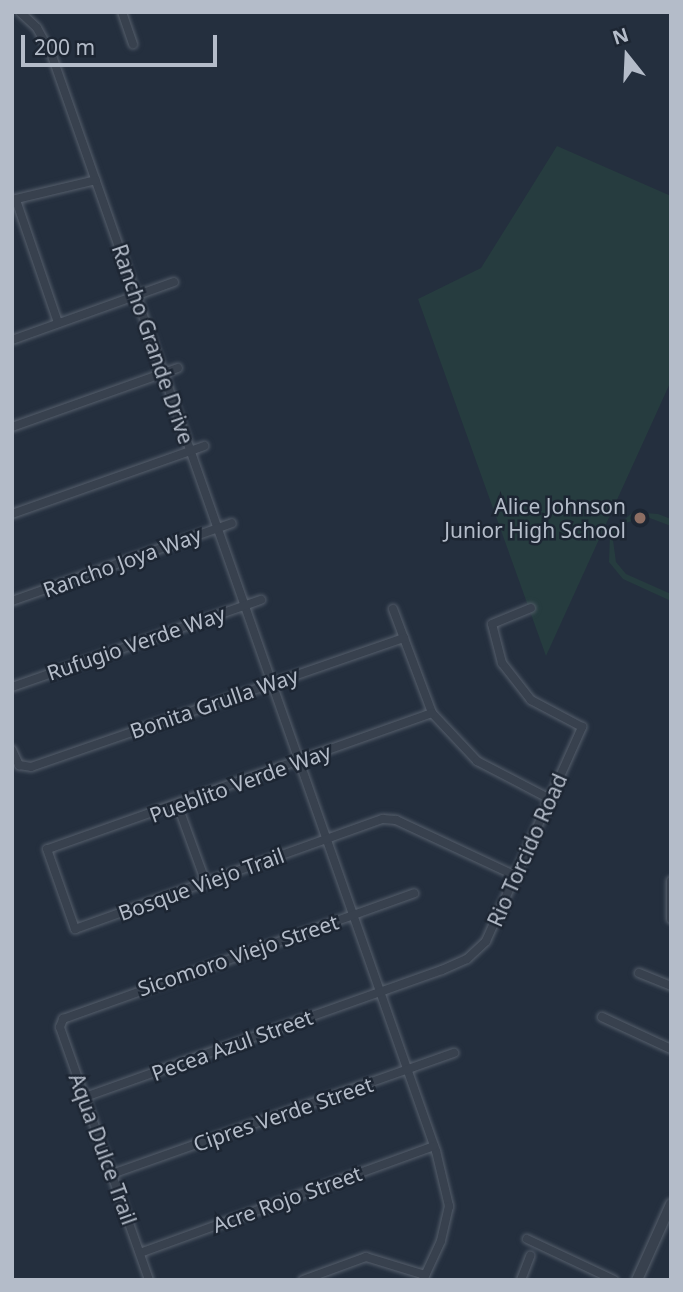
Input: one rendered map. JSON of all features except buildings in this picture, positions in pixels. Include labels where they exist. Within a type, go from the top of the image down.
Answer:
[{"type":"street","name":"Rancho Grande Drive","points":[[20,12],[37,28],[51,53],[434,1146],[449,1206],[441,1241],[424,1278]]},
{"type":"street","points":[[122,12],[133,44]]},
{"type":"street","points":[[58,323],[14,200],[96,180]]},
{"type":"street","points":[[12,340],[174,282]]},
{"type":"street","points":[[12,427],[178,368]]},
{"type":"street","points":[[12,514],[204,446]]},
{"type":"street","name":"Rancho Joya Way","points":[[12,601],[232,523]]},
{"type":"street","name":"Rufugio Verde Way","points":[[12,687],[261,600]]},
{"type":"street","name":"Rio Torcido Road","points":[[380,992],[467,959],[486,941],[582,727],[519,690],[502,663],[492,624],[531,608]]},
{"type":"street","points":[[393,609],[432,713],[477,761],[550,799]]},
{"type":"street","name":"Bonita Grulla Way","points":[[12,750],[25,766],[404,638]]},
{"type":"street","name":"Pueblito Verde Way","points":[[75,929],[47,849],[178,806],[432,713]]},
{"type":"street","points":[[178,806],[205,883]]},
{"type":"street","name":"Bosque Viejo Trail","points":[[75,929],[373,820],[396,820],[516,876]]},
{"type":"street","points":[[671,881],[671,919]]},
{"type":"street","name":"Sicomoro Viejo Street","points":[[63,1019],[414,894]]},
{"type":"street","points":[[639,974],[671,986]]},
{"type":"street","name":"Pecea Azul Street","points":[[85,1097],[380,992]]},
{"type":"street","points":[[601,1017],[671,1049]]},
{"type":"street","name":"Aqua Dulce Trail","points":[[63,1019],[60,1027],[149,1280]]},
{"type":"street","name":"Cipres Verde Street","points":[[112,1174],[454,1053]]},
{"type":"street","name":"Acre Rojo Street","points":[[140,1252],[434,1146]]},
{"type":"street","points":[[637,1280],[671,1204]]},
{"type":"street","points":[[527,1239],[614,1280]]},
{"type":"street","points":[[522,1280],[530,1256]]},
{"type":"street","points":[[303,1280],[366,1258],[424,1278]]},
{"type":"green space","points":[[557,146],[671,196],[671,381],[546,656],[418,299],[481,268]]},
{"type":"green space","points":[[633,512],[658,514],[671,519],[671,526],[647,517],[625,523],[613,540],[616,562],[626,574],[671,594],[671,601],[623,579],[609,562],[610,532]]},
{"type":"place","name":"Alice Johnson Junior High School","points":[[640,518]]}]
